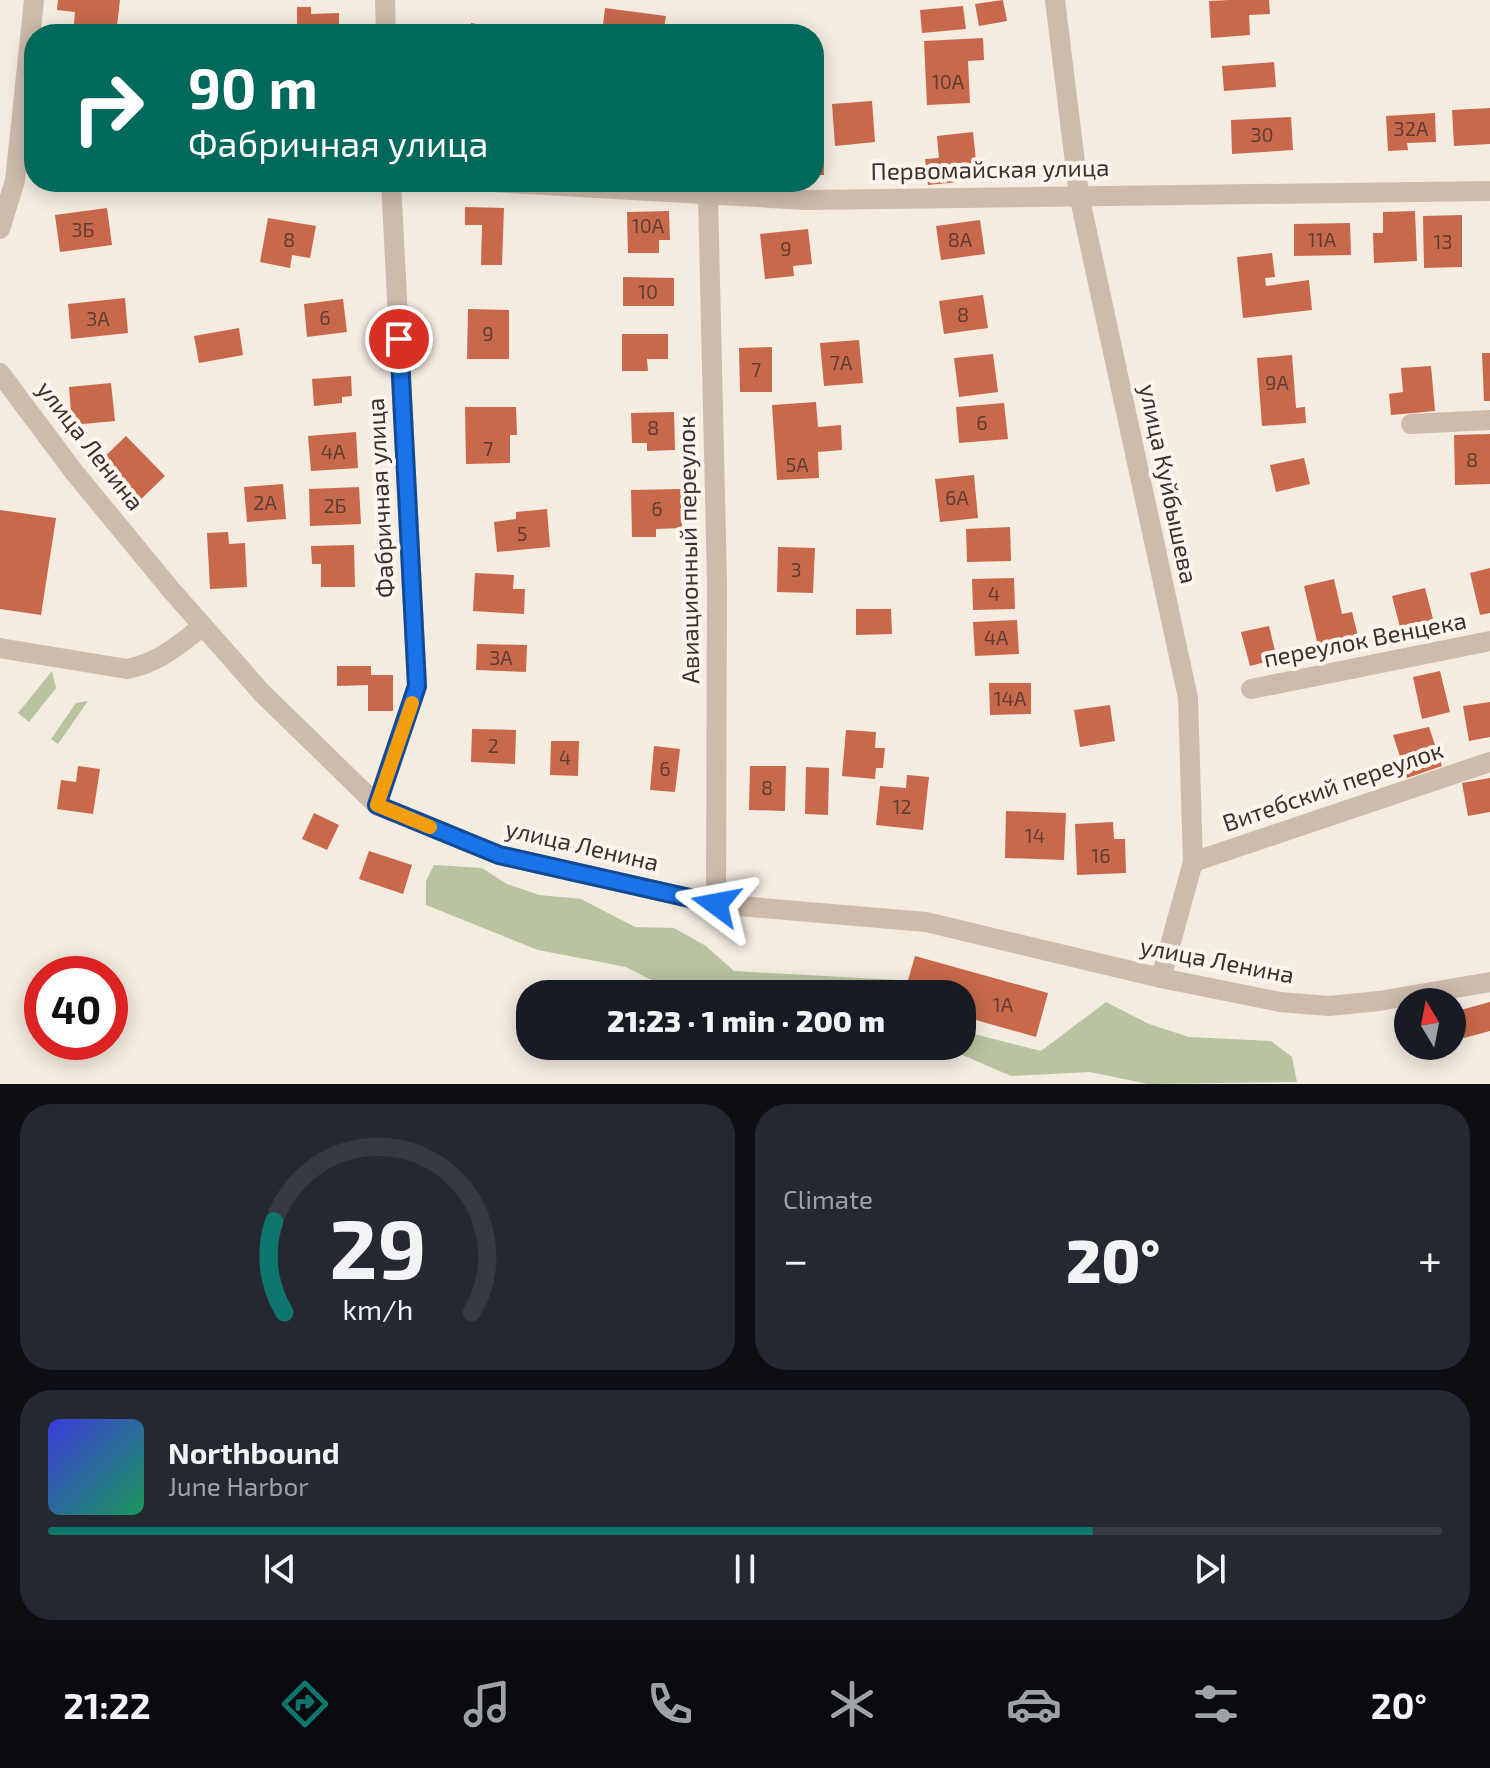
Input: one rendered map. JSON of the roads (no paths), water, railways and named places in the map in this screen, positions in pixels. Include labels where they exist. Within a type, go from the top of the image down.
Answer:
[{"type":"street","points":[[33,24],[34,0]]},
{"type":"street","points":[[385,0],[386,24]]},
{"type":"street","name":"улица Куйбышева","points":[[1055,0],[1079,195],[1188,698],[1193,862],[1161,978]]},
{"type":"street","points":[[0,229],[24,181]]},
{"type":"street","name":"Первомайская улица","points":[[658,192],[806,200],[1490,191]]},
{"type":"street","name":"Фабричная улица","points":[[377,805],[417,686],[392,192]]},
{"type":"street","name":"Авиационный переулок","points":[[708,195],[717,582],[716,904]]},
{"type":"street","name":"улица Ленина","points":[[0,373],[74,472],[203,626],[262,693],[377,805],[499,855],[716,904],[926,922],[1161,978],[1280,1002],[1329,1006],[1379,1001],[1490,982]]},
{"type":"street","points":[[1411,424],[1490,420]]},
{"type":"street","points":[[0,648],[127,669],[146,665],[166,655],[203,626]]},
{"type":"street","name":"переулок Венцека","points":[[1251,689],[1490,641]]},
{"type":"street","name":"Витебский переулок","points":[[1193,862],[1490,762]]}]
